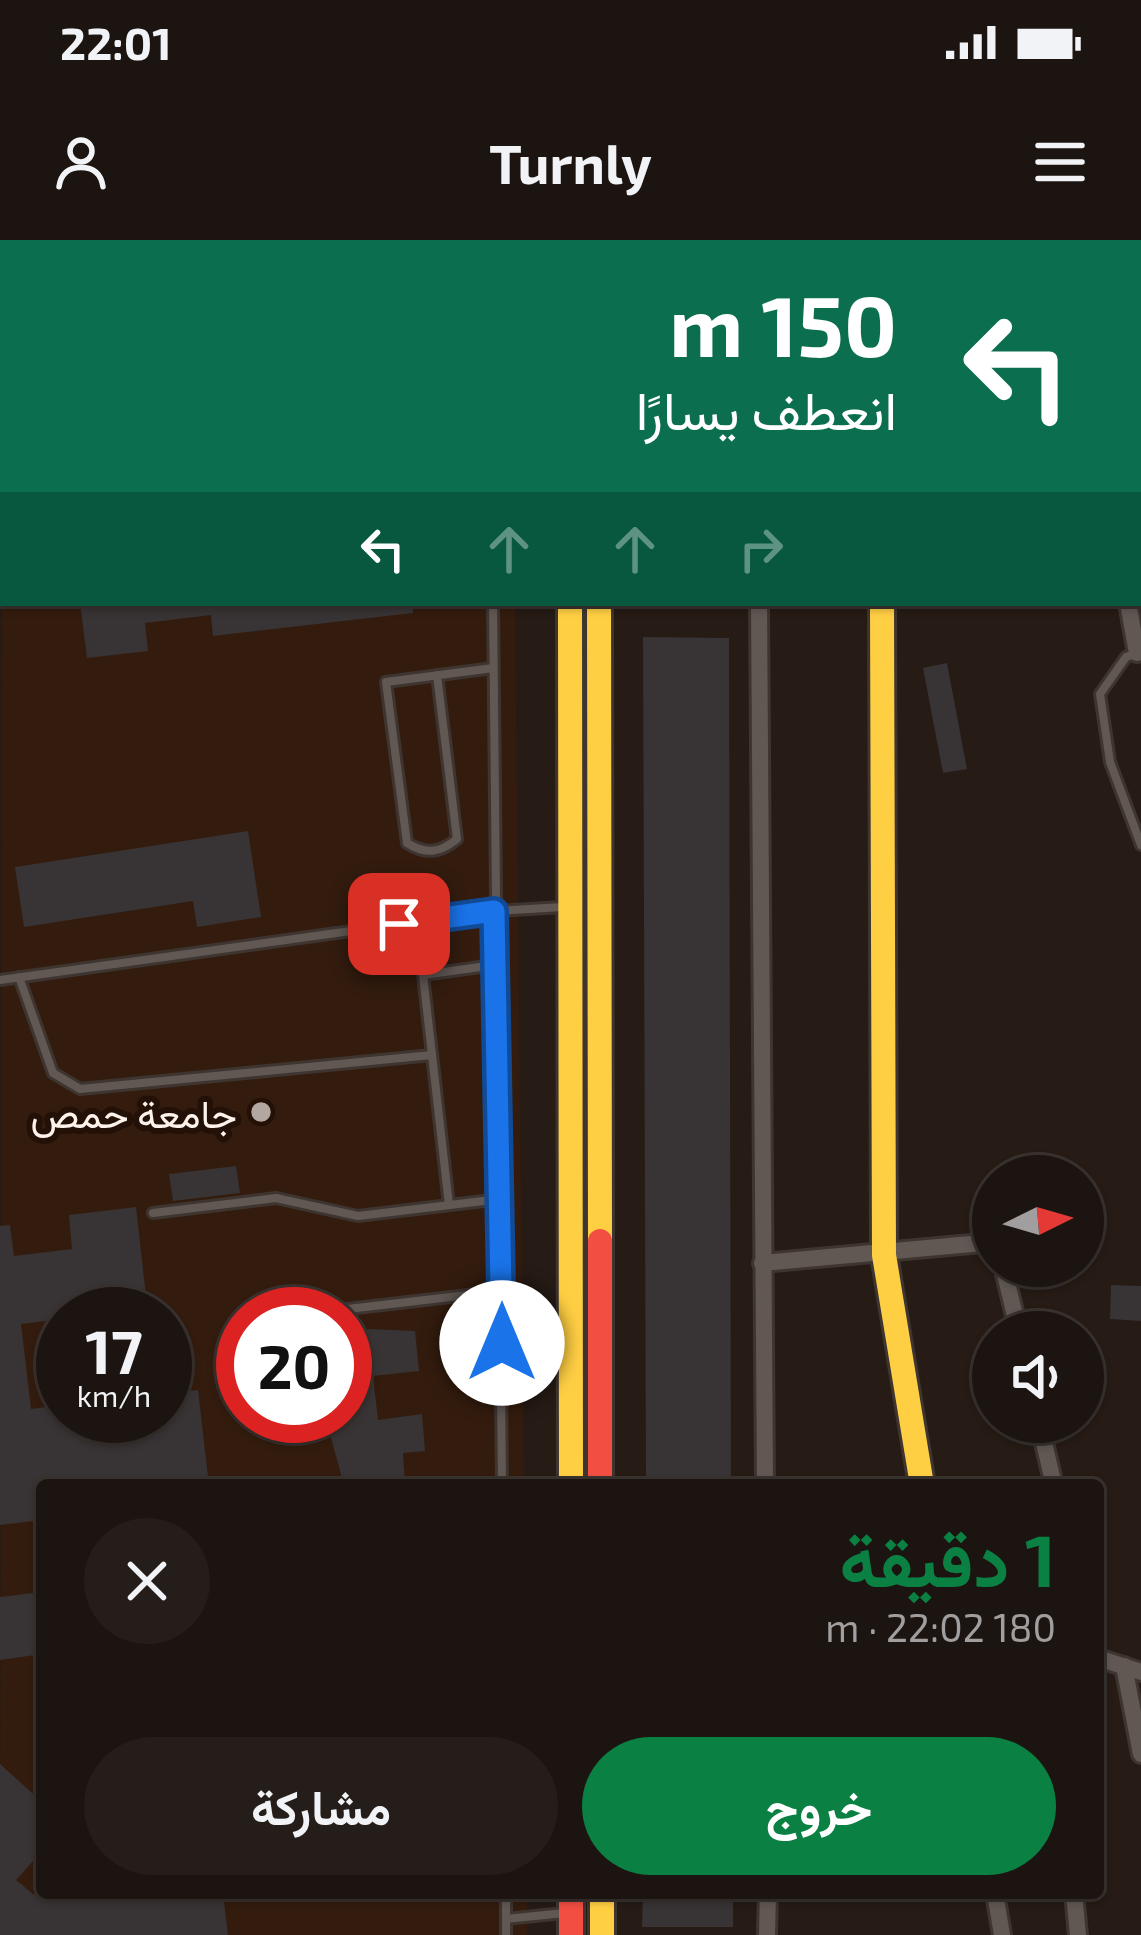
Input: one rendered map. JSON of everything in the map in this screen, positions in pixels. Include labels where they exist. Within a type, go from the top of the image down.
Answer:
[{"type":"main road","points":[[570,606],[571,1479]]},
{"type":"main road","points":[[599,606],[600,1479]]},
{"type":"main road","points":[[882,606],[884,1255],[921,1479]]},
{"type":"main road","points":[[602,1899],[602,1935]]},
{"type":"street","points":[[759,606],[765,1479]]},
{"type":"street","points":[[1129,606],[1139,652]]},
{"type":"street","points":[[762,1264],[972,1245]]},
{"type":"street","points":[[1045,1443],[1053,1479]]},
{"type":"street","points":[[1132,1670],[1141,1754]]},
{"type":"street","points":[[766,1935],[768,1899]]},
{"type":"street","points":[[996,1899],[1002,1935]]},
{"type":"street","points":[[1075,1899],[1078,1935]]},
{"type":"lane","points":[[493,606],[502,1479]]},
{"type":"lane","points":[[1139,652],[1126,657],[1100,694],[1110,762],[1141,845]]},
{"type":"lane","points":[[437,675],[457,839],[446,848],[421,852],[407,843],[386,682],[437,675],[493,668]]},
{"type":"lane","points":[[0,980],[494,911],[571,906]]},
{"type":"lane","points":[[449,1205],[423,975],[494,964]]},
{"type":"lane","points":[[19,977],[53,1073],[80,1089],[432,1055]]},
{"type":"lane","points":[[153,1213],[276,1198],[358,1216],[500,1199]]},
{"type":"lane","points":[[372,1306],[502,1291]]},
{"type":"lane","points":[[506,1899],[506,1935]]},
{"type":"lane","points":[[506,1918],[571,1914]]},
{"type":"shaded area","name":"جامعة حمص","points":[[2,606],[515,606],[524,1479],[36,1479],[36,1899],[527,1899],[527,1935],[0,1935]]},
{"type":"building","points":[[80,606],[412,606],[413,613],[213,636],[211,615],[145,623],[148,651],[87,658]]},
{"type":"building","points":[[643,637],[729,638],[731,1479],[646,1479]]},
{"type":"building","points":[[947,663],[967,769],[943,773],[923,668]]},
{"type":"building","points":[[248,831],[261,917],[197,927],[193,901],[24,927],[15,867]]},
{"type":"building","points":[[236,1166],[240,1193],[173,1201],[169,1174]]},
{"type":"building","points":[[136,1207],[145,1287],[36,1287],[36,1322],[21,1324],[31,1409],[36,1408],[36,1443],[192,1443],[192,1391],[198,1390],[208,1479],[36,1479],[36,1521],[0,1525],[0,1226],[10,1225],[14,1256],[72,1249],[69,1215]]},
{"type":"building","points":[[1111,1285],[1141,1286],[1141,1321],[1110,1319]]},
{"type":"building","points":[[372,1329],[415,1331],[419,1371],[373,1376],[378,1420],[422,1414],[425,1451],[403,1453],[405,1479],[342,1479],[332,1443],[372,1443]]},
{"type":"building","points":[[36,1593],[36,1655],[0,1660],[0,1597]]},
{"type":"building","points":[[0,1764],[36,1797],[36,1858],[16,1880],[36,1894],[36,1899],[224,1899],[228,1935],[0,1935]]},
{"type":"building","points":[[643,1899],[733,1899],[733,1927],[642,1927]]},
{"type":"traffic: slow","points":[[570,606],[571,1479]]},
{"type":"traffic: slow","points":[[599,606],[600,1241]]},
{"type":"traffic: slow","points":[[882,606],[884,1255],[921,1479]]},
{"type":"traffic: slow","points":[[602,1899],[602,1935]]},
{"type":"traffic: jam","points":[[600,1241],[600,1479]]},
{"type":"traffic: jam","points":[[571,1899],[571,1935]]},
{"type":"place","name":"جامعة حمص","points":[[261,1112]]},
{"type":"route","points":[[399,924],[494,911],[502,1343]]}]
